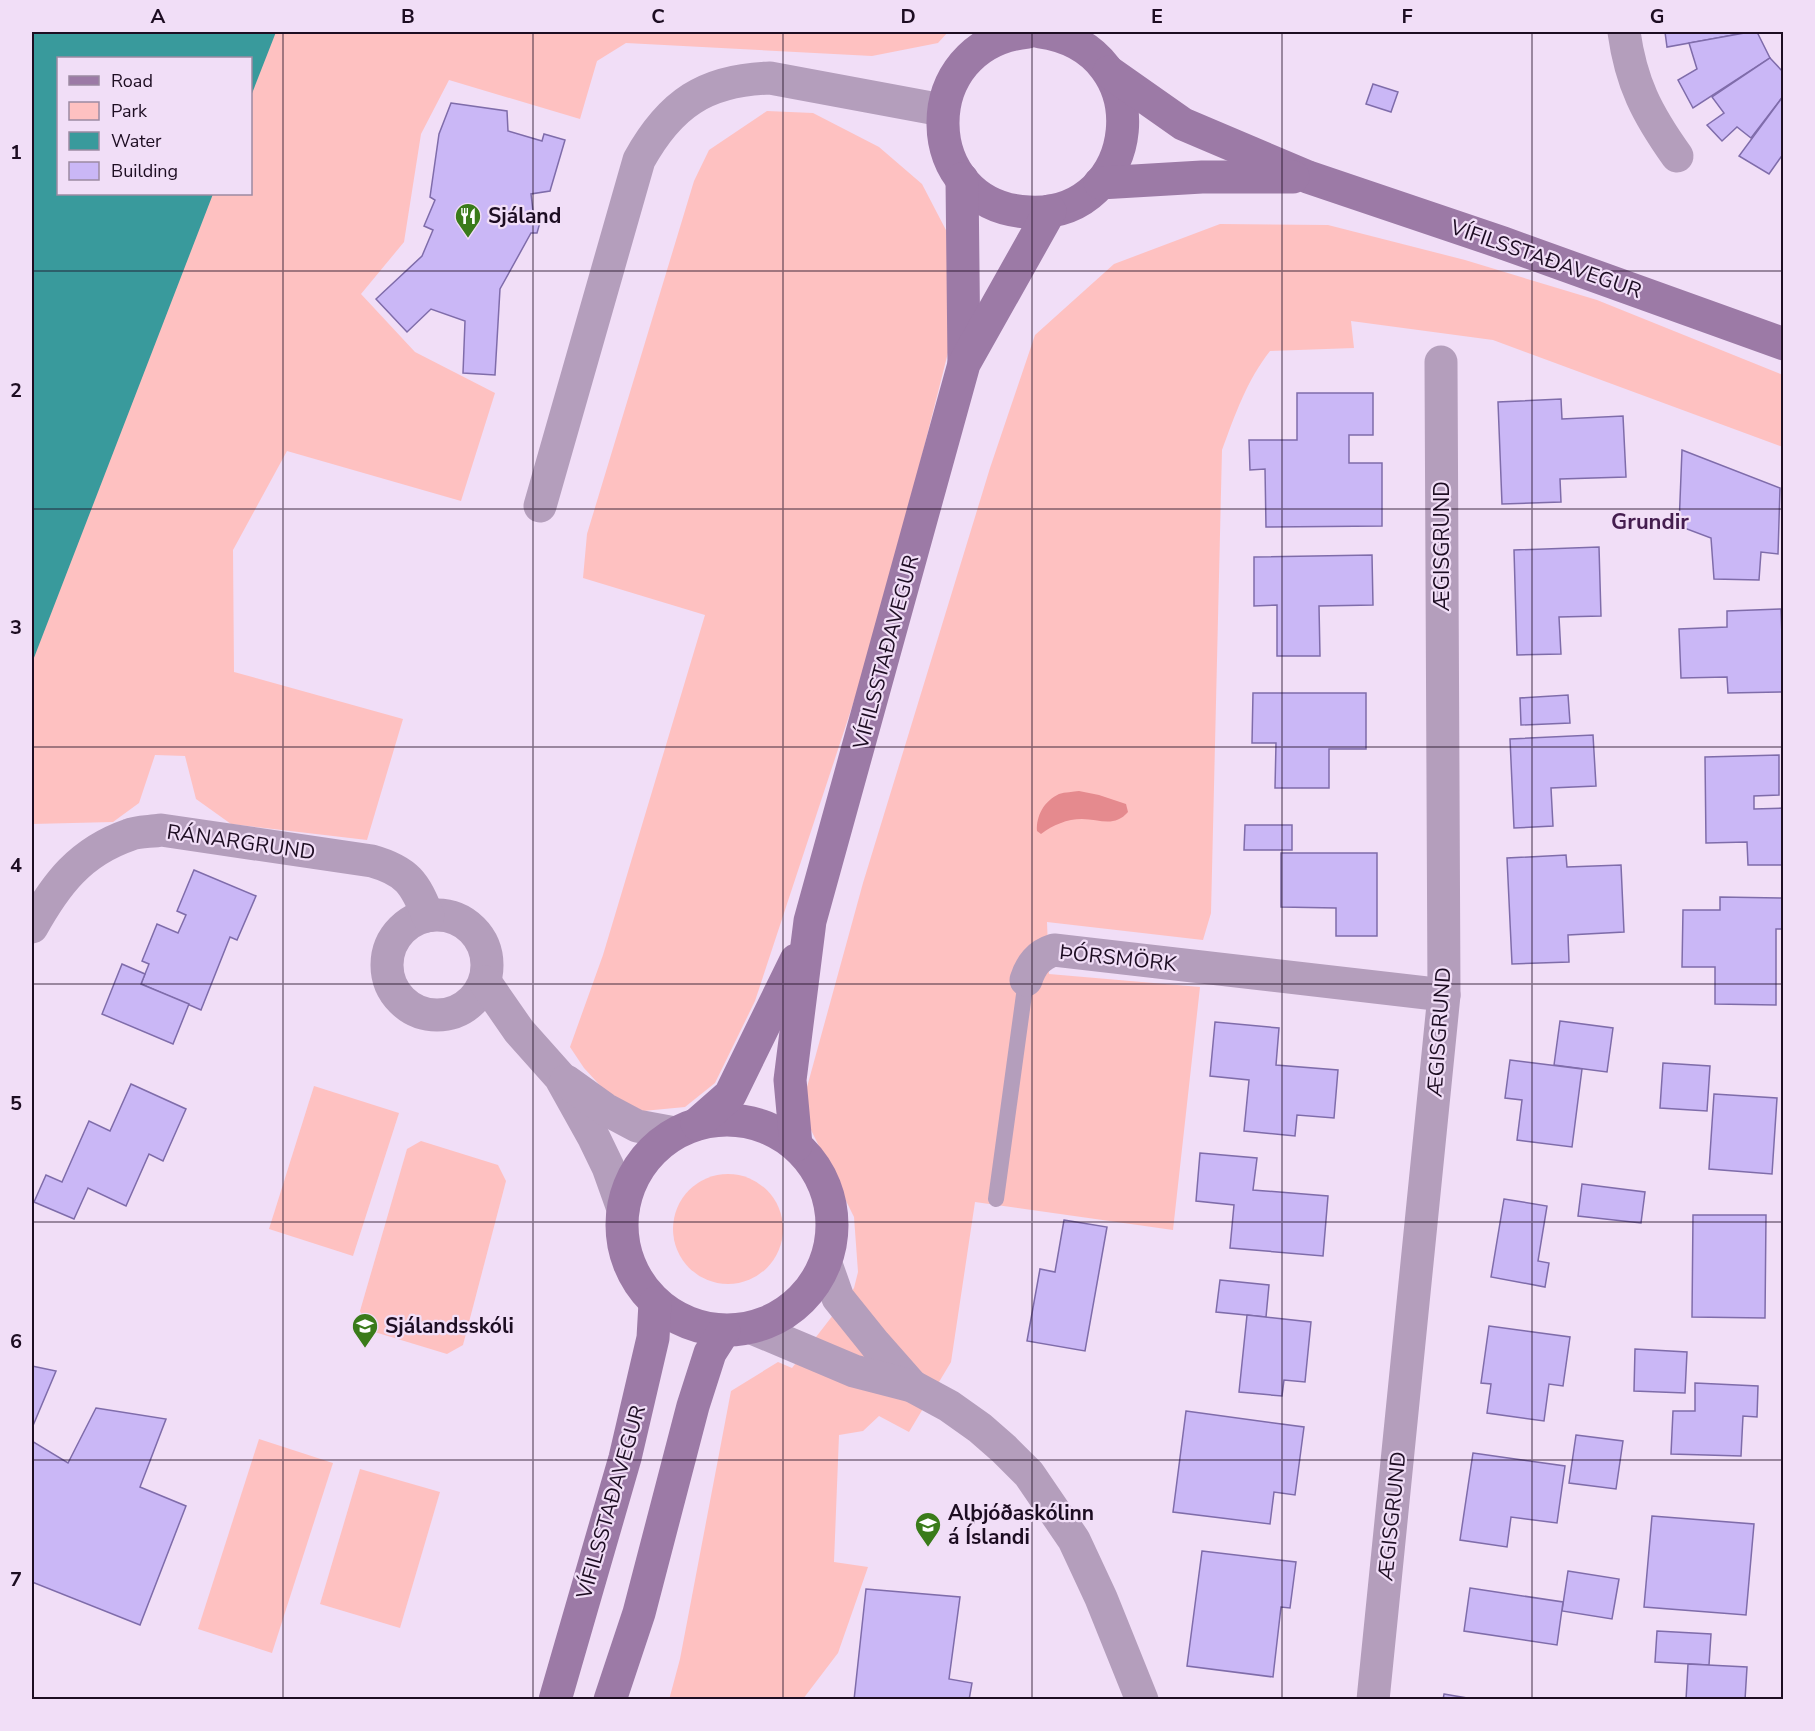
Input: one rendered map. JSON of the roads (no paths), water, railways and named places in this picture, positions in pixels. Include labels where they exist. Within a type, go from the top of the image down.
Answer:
[{"type":"street","name":"VÍFILSSTAÐAVEGUR","points":[[1028,32],[995,35],[965,61],[954,76],[946,93],[942,110],[942,129],[945,147],[952,164],[962,179],[976,193],[992,203],[1011,210],[1030,213],[1061,208],[1082,198],[1100,183],[1114,161],[1123,136],[1124,122],[1120,96],[1108,72],[1096,57],[1073,37],[1040,32]]},
{"type":"street","points":[[1623,32],[1627,56],[1638,92],[1655,126],[1677,156]]},
{"type":"street","name":"VÍFILSSTAÐAVEGUR","points":[[1108,72],[1183,124],[1308,177],[1503,243],[1784,344]]},
{"type":"street","points":[[540,506],[639,160],[651,138],[666,119],[706,91],[726,83],[770,78],[942,110]]},
{"type":"street","name":"VÍFILSSTAÐAVEGUR","points":[[1100,183],[1202,177],[1308,177]]},
{"type":"street","name":"VÍFILSSTAÐAVEGUR","points":[[962,179],[964,364]]},
{"type":"street","name":"VÍFILSSTAÐAVEGUR","points":[[796,1144],[790,1080],[806,940],[964,364],[1050,211]]},
{"type":"street","name":"ÆGISGRUND","points":[[1374,1700],[1444,995],[1441,362]]},
{"type":"street","name":"RÁNARGRUND","points":[[32,927],[51,892],[87,855],[130,834],[161,830],[372,861],[391,866],[418,890],[428,916]]},
{"type":"street","points":[[428,916],[446,916],[462,922],[475,932],[484,947],[487,965],[484,982],[476,997],[463,1009],[446,1015],[429,1015],[412,1009],[399,998],[390,983],[388,974],[390,949],[398,933],[412,922],[428,916]]},
{"type":"street","name":"VÍFILSSTAÐAVEGUR","points":[[738,1330],[699,1327],[676,1318],[655,1303],[639,1284],[627,1260],[622,1235],[623,1209],[629,1186],[640,1165],[656,1147],[686,1129],[730,1095],[806,940]]},
{"type":"street","name":"ÞÓRSMÖRK","points":[[1026,980],[1033,963],[1045,953],[1054,950],[1444,995]]},
{"type":"street","points":[[484,982],[519,1031],[560,1077],[608,1167],[623,1209]]},
{"type":"street","points":[[560,1077],[605,1109],[637,1126],[686,1129],[717,1120],[739,1120],[759,1124],[778,1132],[796,1144],[811,1160],[830,1200],[833,1221],[826,1264],[814,1286],[798,1304],[778,1318],[738,1330],[710,1353],[696,1396],[639,1613],[610,1700]]},
{"type":"street","points":[[826,1264],[838,1298],[912,1386]]},
{"type":"street","name":"VÍFILSSTAÐAVEGUR","points":[[555,1700],[625,1458],[653,1338],[655,1303]]},
{"type":"street","points":[[738,1330],[854,1371],[912,1386],[949,1406],[980,1428],[1029,1474],[1074,1540],[1101,1598],[1142,1700]]},
{"type":"lane","name":"ÞÓRSMÖRK","points":[[996,1199],[1026,980]]},
{"type":"water","points":[[32,32],[276,32],[252,93],[252,57],[57,57],[57,195],[213,195],[32,663]]},
{"type":"place","name":"Sjáland","points":[[468,239]]},
{"type":"place","name":"Sjálandsskóli","points":[[365,1349]]},
{"type":"place","name":"Alþjóðaskólinn á Íslandi","points":[[928,1548]]},
{"type":"district","name":"Grundir","points":[[1650,521]]}]
